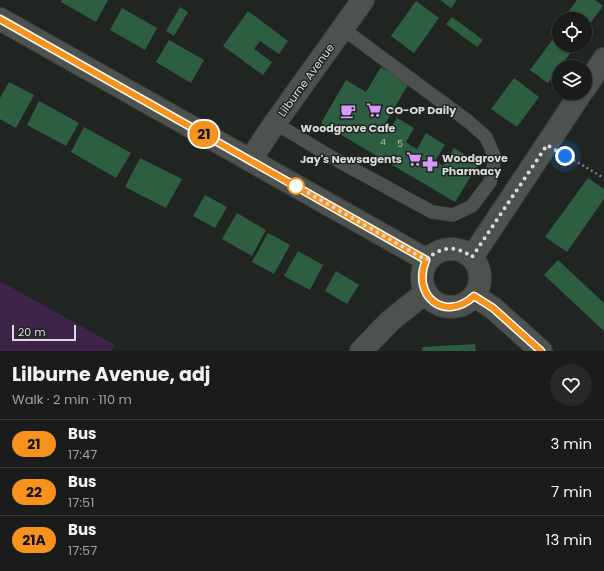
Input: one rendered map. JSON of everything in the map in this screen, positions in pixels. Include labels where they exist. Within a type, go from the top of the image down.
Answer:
[{"type":"street","name":"Lilburne Avenue","points":[[250,160],[363,0]]},
{"type":"street","points":[[0,19],[426,260]]},
{"type":"street","points":[[592,77],[604,59]]},
{"type":"street","points":[[472,257],[577,100]]},
{"type":"street","points":[[448,248],[457,249],[472,257],[478,266],[480,276],[479,286],[474,296],[467,302],[458,306],[449,307],[436,303],[425,293],[422,282],[426,260],[440,250],[448,248]]},
{"type":"street","points":[[361,351],[390,321],[425,293]]},
{"type":"street","points":[[474,296],[493,308],[541,351]]},
{"type":"lane","points":[[275,123],[333,158],[432,212],[453,215],[472,206],[490,182],[496,158],[486,137],[469,122],[343,29]]},
{"type":"path","points":[[547,145],[604,178]]},
{"type":"shaded area","points":[[0,281],[115,345],[111,351],[0,351]]},
{"type":"building","points":[[62,0],[108,0],[96,22],[61,2]]},
{"type":"building","points":[[440,0],[457,0],[451,8]]},
{"type":"building","points":[[577,0],[595,0],[603,6],[592,21],[592,12],[568,12]]},
{"type":"building","points":[[416,1],[439,18],[414,53],[391,36]]},
{"type":"building","points":[[180,7],[188,12],[174,36],[166,31]]},
{"type":"building","points":[[122,8],[157,28],[145,50],[110,30]]},
{"type":"building","points":[[248,11],[288,41],[279,54],[260,41],[254,49],[272,62],[263,75],[223,46]]},
{"type":"building","points":[[452,17],[483,40],[477,47],[446,24]]},
{"type":"building","points":[[169,40],[204,60],[191,83],[156,62]]},
{"type":"building","points":[[552,40],[552,52],[571,52],[565,60],[552,60],[552,78],[548,83],[530,70]]},
{"type":"building","points":[[381,67],[409,83],[382,129],[388,133],[397,118],[414,128],[406,142],[411,146],[417,149],[426,133],[445,145],[435,161],[443,166],[454,148],[479,163],[455,202],[321,123],[346,80],[366,92]]},
{"type":"building","points":[[514,78],[539,97],[517,127],[491,109]]},
{"type":"building","points":[[9,82],[34,95],[16,128],[0,119],[0,98]]},
{"type":"building","points":[[39,101],[79,123],[66,146],[27,125]]},
{"type":"building","points":[[84,127],[131,153],[116,178],[71,152]]},
{"type":"building","points":[[140,158],[182,179],[166,208],[125,187]]},
{"type":"building","points":[[588,178],[604,189],[604,199],[567,252],[545,237]]},
{"type":"building","points":[[205,195],[227,207],[215,228],[193,216]]},
{"type":"building","points":[[237,213],[266,230],[252,256],[222,239]]},
{"type":"building","points":[[268,233],[290,245],[274,274],[252,262]]},
{"type":"building","points":[[298,251],[323,265],[310,290],[284,276]]},
{"type":"building","points":[[558,260],[604,303],[604,331],[544,275]]},
{"type":"building","points":[[336,271],[359,285],[347,304],[325,291]]},
{"type":"building","points":[[475,344],[476,351],[422,351],[422,347]]},
{"type":"bus line","name":"21","points":[[0,19],[426,260],[422,271],[422,282],[425,293],[432,300],[440,305],[449,307],[458,306],[467,302],[474,296],[493,308],[541,351]]},
{"type":"place","name":"CO-OP Daily","points":[[374,110]]},
{"type":"place","name":"Woodgrove Cafe","points":[[348,111]]},
{"type":"place","name":"Jay's Newsagents","points":[[414,159]]},
{"type":"place","name":"Woodgrove Pharmacy","points":[[430,164]]},
{"type":"route","points":[[296,186],[426,260],[440,250],[448,248],[465,252],[472,257],[547,145],[565,156]]}]
